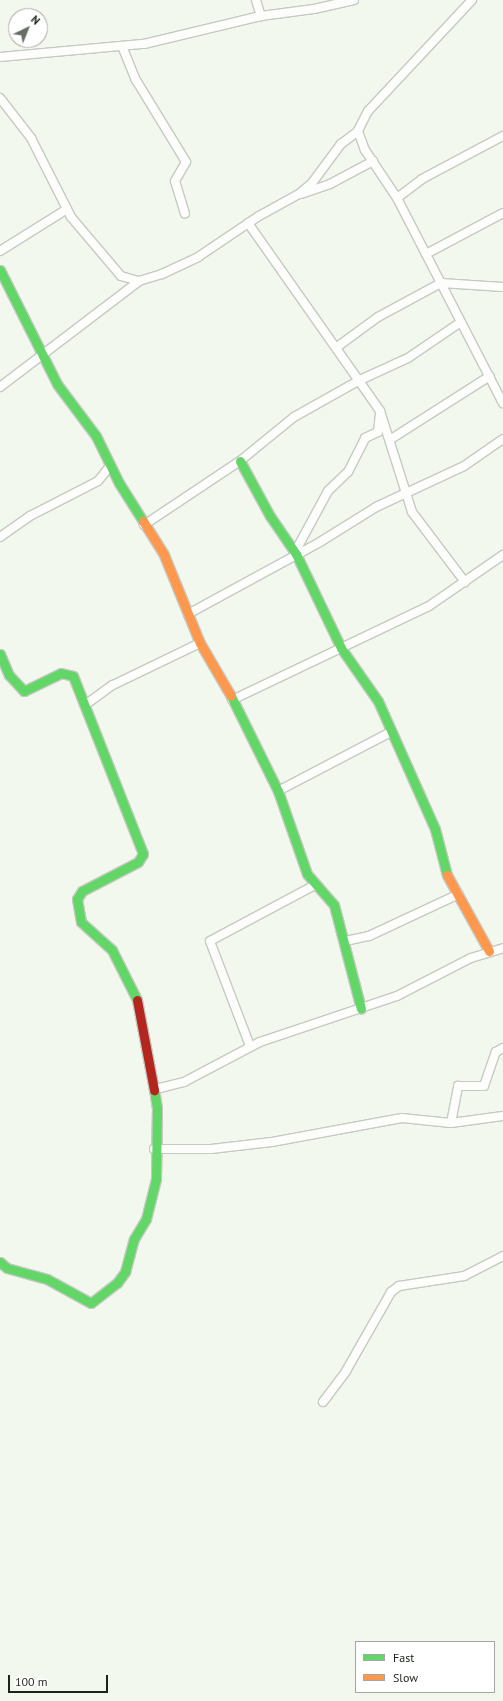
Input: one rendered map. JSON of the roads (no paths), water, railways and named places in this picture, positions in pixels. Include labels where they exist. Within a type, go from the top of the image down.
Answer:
[{"type":"street","points":[[256,0],[261,16]]},
{"type":"street","points":[[0,57],[122,46],[206,31],[261,16],[314,10],[354,0]]},
{"type":"street","points":[[0,387],[139,281],[193,260],[248,223],[299,194],[312,183],[340,144],[358,131],[368,111],[472,0]]},
{"type":"street","points":[[122,46],[136,80],[186,162],[176,180],[185,213]]},
{"type":"street","points":[[0,98],[31,138],[67,210],[121,276],[139,281]]},
{"type":"street","points":[[358,131],[373,161],[397,198],[503,403]]},
{"type":"street","points":[[397,198],[422,179],[503,136]]},
{"type":"street","points":[[299,194],[330,184],[373,161]]},
{"type":"street","points":[[0,251],[67,210]]},
{"type":"street","points":[[426,254],[503,213]]},
{"type":"street","points":[[248,223],[337,346],[380,411],[391,439],[403,493],[423,529],[464,582]]},
{"type":"street","points":[[0,270],[44,354],[57,384],[96,436],[110,466],[171,570],[200,643],[245,721],[261,762],[278,791],[302,863],[315,885],[332,902],[345,942],[360,1009]]},
{"type":"street","points":[[337,346],[378,317],[441,283],[503,287]]},
{"type":"street","points":[[144,525],[240,461],[294,417],[360,380],[408,358],[462,322]]},
{"type":"street","points":[[391,439],[490,376]]},
{"type":"street","points":[[296,553],[324,495],[348,472],[365,438],[378,432],[380,411]]},
{"type":"street","points":[[188,614],[403,493],[464,466],[503,439]]},
{"type":"street","points":[[240,461],[270,516],[296,553],[341,648],[378,701],[390,732],[435,829],[446,872],[489,951]]},
{"type":"street","points":[[0,537],[30,516],[98,481],[110,466]]},
{"type":"street","points":[[232,700],[429,606],[503,555]]},
{"type":"street","points":[[85,705],[114,685],[200,643]]},
{"type":"street","points":[[0,654],[9,675],[24,691],[61,673],[70,674],[85,705],[121,804],[143,854],[138,862],[79,894],[79,916],[84,926],[112,950],[134,991],[156,1089],[154,1150],[156,1179],[146,1219],[134,1240],[121,1278],[102,1297],[91,1303],[47,1279],[7,1268],[0,1262]]},
{"type":"street","points":[[278,791],[390,732]]},
{"type":"street","points":[[250,1046],[210,941],[315,885]]},
{"type":"street","points":[[345,942],[369,936],[459,894]]},
{"type":"street","points":[[156,1089],[184,1082],[250,1046],[397,996],[458,963],[489,951],[503,948]]},
{"type":"street","points":[[451,1123],[458,1086],[484,1086],[496,1052],[503,1048]]},
{"type":"street","points":[[154,1150],[211,1149],[272,1142],[402,1118],[451,1123],[503,1116]]},
{"type":"street","points":[[322,1402],[346,1371],[391,1292],[399,1286],[464,1276],[503,1256]]}]
